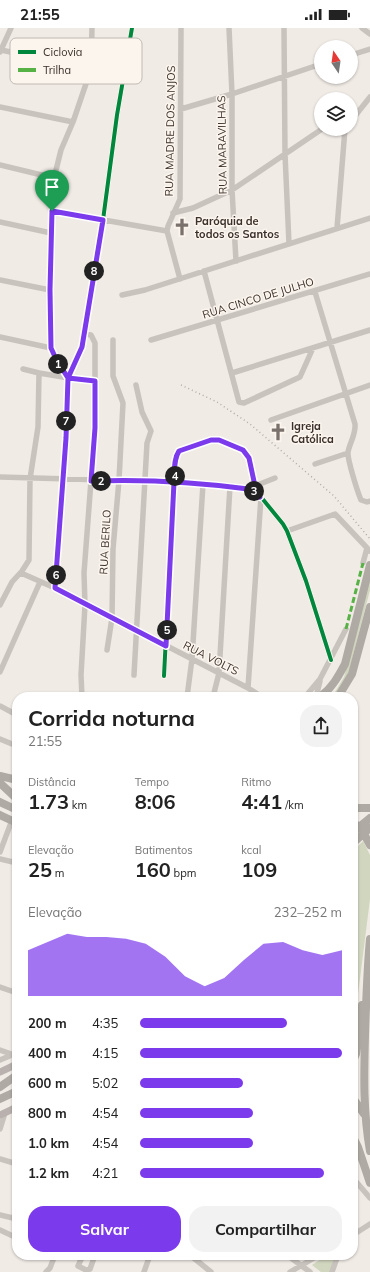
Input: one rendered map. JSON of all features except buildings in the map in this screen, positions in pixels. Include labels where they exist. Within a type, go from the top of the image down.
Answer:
[{"type":"highway","points":[[327,692],[339,676],[345,664],[368,564]]},
{"type":"highway","points":[[341,692],[352,674],[370,607]]},
{"type":"highway","points":[[0,776],[12,779]]},
{"type":"highway","points":[[0,783],[12,794]]},
{"type":"highway","points":[[0,802],[12,808]]},
{"type":"highway","points":[[358,808],[370,808]]},
{"type":"highway","points":[[0,815],[12,821]]},
{"type":"highway","points":[[358,828],[370,818]]},
{"type":"highway","points":[[358,826],[362,830],[370,845]]},
{"type":"highway","points":[[358,839],[370,828]]},
{"type":"highway","points":[[358,1038],[362,1007],[362,984],[370,939]]},
{"type":"highway","points":[[367,961],[364,1115],[370,1151]]},
{"type":"highway","points":[[0,1088],[12,1079]]},
{"type":"highway","points":[[0,1088],[12,1082]]},
{"type":"highway","points":[[0,1099],[12,1093]]},
{"type":"highway","points":[[358,1105],[370,1123]]},
{"type":"highway","points":[[358,1150],[370,1183]]},
{"type":"main road","points":[[0,1072],[12,1066]]},
{"type":"main road","points":[[2,1114],[12,1109]]},
{"type":"street","points":[[1,51],[11,28]]},
{"type":"street","points":[[92,28],[92,38]]},
{"type":"street","points":[[130,38],[132,28]]},
{"type":"street","name":"RUA MADRE DOS ANJOS","points":[[167,231],[180,198],[180,28]]},
{"type":"street","name":"RUA MARAVILHAS","points":[[229,28],[232,94],[232,190],[236,261]]},
{"type":"street","points":[[284,28],[285,154],[289,244]]},
{"type":"street","points":[[362,28],[370,34]]},
{"type":"street","points":[[358,53],[370,49]]},
{"type":"street","points":[[181,109],[232,94],[314,66]]},
{"type":"street","points":[[68,378],[53,354],[51,348],[50,290],[52,211],[54,178],[61,150],[73,122],[85,84]]},
{"type":"street","points":[[55,588],[68,378],[82,347],[103,220],[122,84]]},
{"type":"street","points":[[358,112],[370,97]]},
{"type":"street","points":[[0,107],[73,122]]},
{"type":"street","points":[[174,213],[193,208],[232,190],[314,134]]},
{"type":"street","points":[[337,228],[344,136]]},
{"type":"street","points":[[0,165],[54,178]]},
{"type":"street","points":[[52,211],[167,231],[180,279]]},
{"type":"street","points":[[122,294],[145,290],[370,218]]},
{"type":"street","points":[[0,222],[51,233]]},
{"type":"street","points":[[204,271],[238,400],[241,403],[300,377],[313,348]]},
{"type":"street","name":"RUA CINCO DE JULHO","points":[[151,340],[315,292],[370,274]]},
{"type":"street","points":[[0,280],[50,290]]},
{"type":"street","points":[[315,292],[355,424],[355,431],[348,453],[361,500],[370,502]]},
{"type":"street","points":[[232,373],[370,330]]},
{"type":"street","points":[[82,692],[81,675],[85,605],[84,573],[95,428],[95,342],[91,335],[84,334]]},
{"type":"street","points":[[0,337],[51,348]]},
{"type":"street","name":"RUA BERILO","points":[[107,650],[112,618],[113,549],[119,480],[123,403],[113,376],[113,340]]},
{"type":"street","points":[[60,366],[64,368],[74,366]]},
{"type":"street","points":[[23,370],[95,381]]},
{"type":"street","points":[[0,605],[12,582],[21,573],[29,560],[30,479],[38,427],[39,373]]},
{"type":"street","points":[[134,675],[147,443],[151,431],[142,412],[136,385]]},
{"type":"street","points":[[271,420],[370,385]]},
{"type":"street","points":[[164,676],[175,457],[179,451],[211,440],[219,440],[243,450],[249,458],[255,486],[260,497],[248,688]]},
{"type":"street","points":[[316,464],[348,453]]},
{"type":"street","points":[[0,477],[91,481],[119,480],[174,482],[230,486],[254,491],[283,524],[287,531],[306,581],[331,660]]},
{"type":"street","points":[[255,486],[275,478]]},
{"type":"street","points":[[189,692],[203,484]]},
{"type":"street","points":[[214,692],[219,673],[230,486]]},
{"type":"street","points":[[287,531],[335,514],[369,550],[368,564]]},
{"type":"street","name":"RUA VOLTS","points":[[21,573],[55,588],[254,692]]},
{"type":"street","points":[[0,672],[40,582]]},
{"type":"street","points":[[309,692],[320,679],[346,629]]},
{"type":"street","points":[[317,692],[320,679]]},
{"type":"street","points":[[0,706],[12,712]]},
{"type":"street","points":[[0,739],[12,744]]},
{"type":"street","points":[[0,852],[12,828]]},
{"type":"street","points":[[0,859],[12,862]]},
{"type":"street","points":[[0,987],[12,991]]},
{"type":"street","points":[[0,1050],[12,1055]]},
{"type":"street","points":[[0,1060],[12,1057]]},
{"type":"street","points":[[0,1129],[2,1114]]},
{"type":"street","points":[[0,1159],[12,1163]]},
{"type":"street","points":[[358,1179],[363,1179],[367,1173]]},
{"type":"street","points":[[358,1184],[370,1198]]},
{"type":"street","points":[[0,1215],[12,1218]]},
{"type":"street","points":[[358,1231],[370,1224]]},
{"type":"street","points":[[0,1230],[12,1236]]},
{"type":"street","points":[[48,1270],[52,1260]]},
{"type":"street","points":[[81,1260],[78,1266],[86,1270],[90,1269],[93,1260]]},
{"type":"street","points":[[144,1272],[148,1260]]},
{"type":"street","points":[[196,1260],[211,1272]]},
{"type":"street","points":[[294,1260],[310,1272]]},
{"type":"street","points":[[290,1272],[310,1260]]},
{"type":"street","points":[[332,1272],[336,1260]]},
{"type":"green space","points":[[370,577],[370,590],[348,675],[338,692],[335,692],[344,677]]},
{"type":"green space","points":[[363,841],[370,855],[370,899],[358,994],[358,846]]},
{"type":"green space","points":[[320,1260],[335,1260],[330,1272],[321,1272],[312,1265]]},
{"type":"railway","points":[[181,385],[217,402],[250,424],[334,496],[370,539]]},
{"type":"marked path","points":[[346,629],[363,563]]},
{"type":"cycle path","points":[[130,38],[132,28]]},
{"type":"cycle path","points":[[55,588],[66,438],[68,378],[82,347],[103,220],[122,84]]},
{"type":"cycle path","points":[[164,676],[175,457],[179,451],[211,440],[219,440],[243,450],[249,458],[255,486],[261,497],[287,531],[306,581],[331,660]]},
{"type":"place","name":"Paróquia de todos os Santos","points":[[182,227]]},
{"type":"place","name":"Igreja Católica","points":[[278,432]]},
{"type":"route","points":[[52,211],[50,290],[51,348],[53,354],[68,378],[95,381],[95,428],[91,481],[119,480],[174,482],[230,486],[254,491],[260,497],[255,486],[249,458],[243,450],[219,440],[211,440],[179,451],[175,457],[174,482],[166,646],[55,588],[59,516],[66,438],[68,378],[82,347],[103,220],[52,211]]}]
